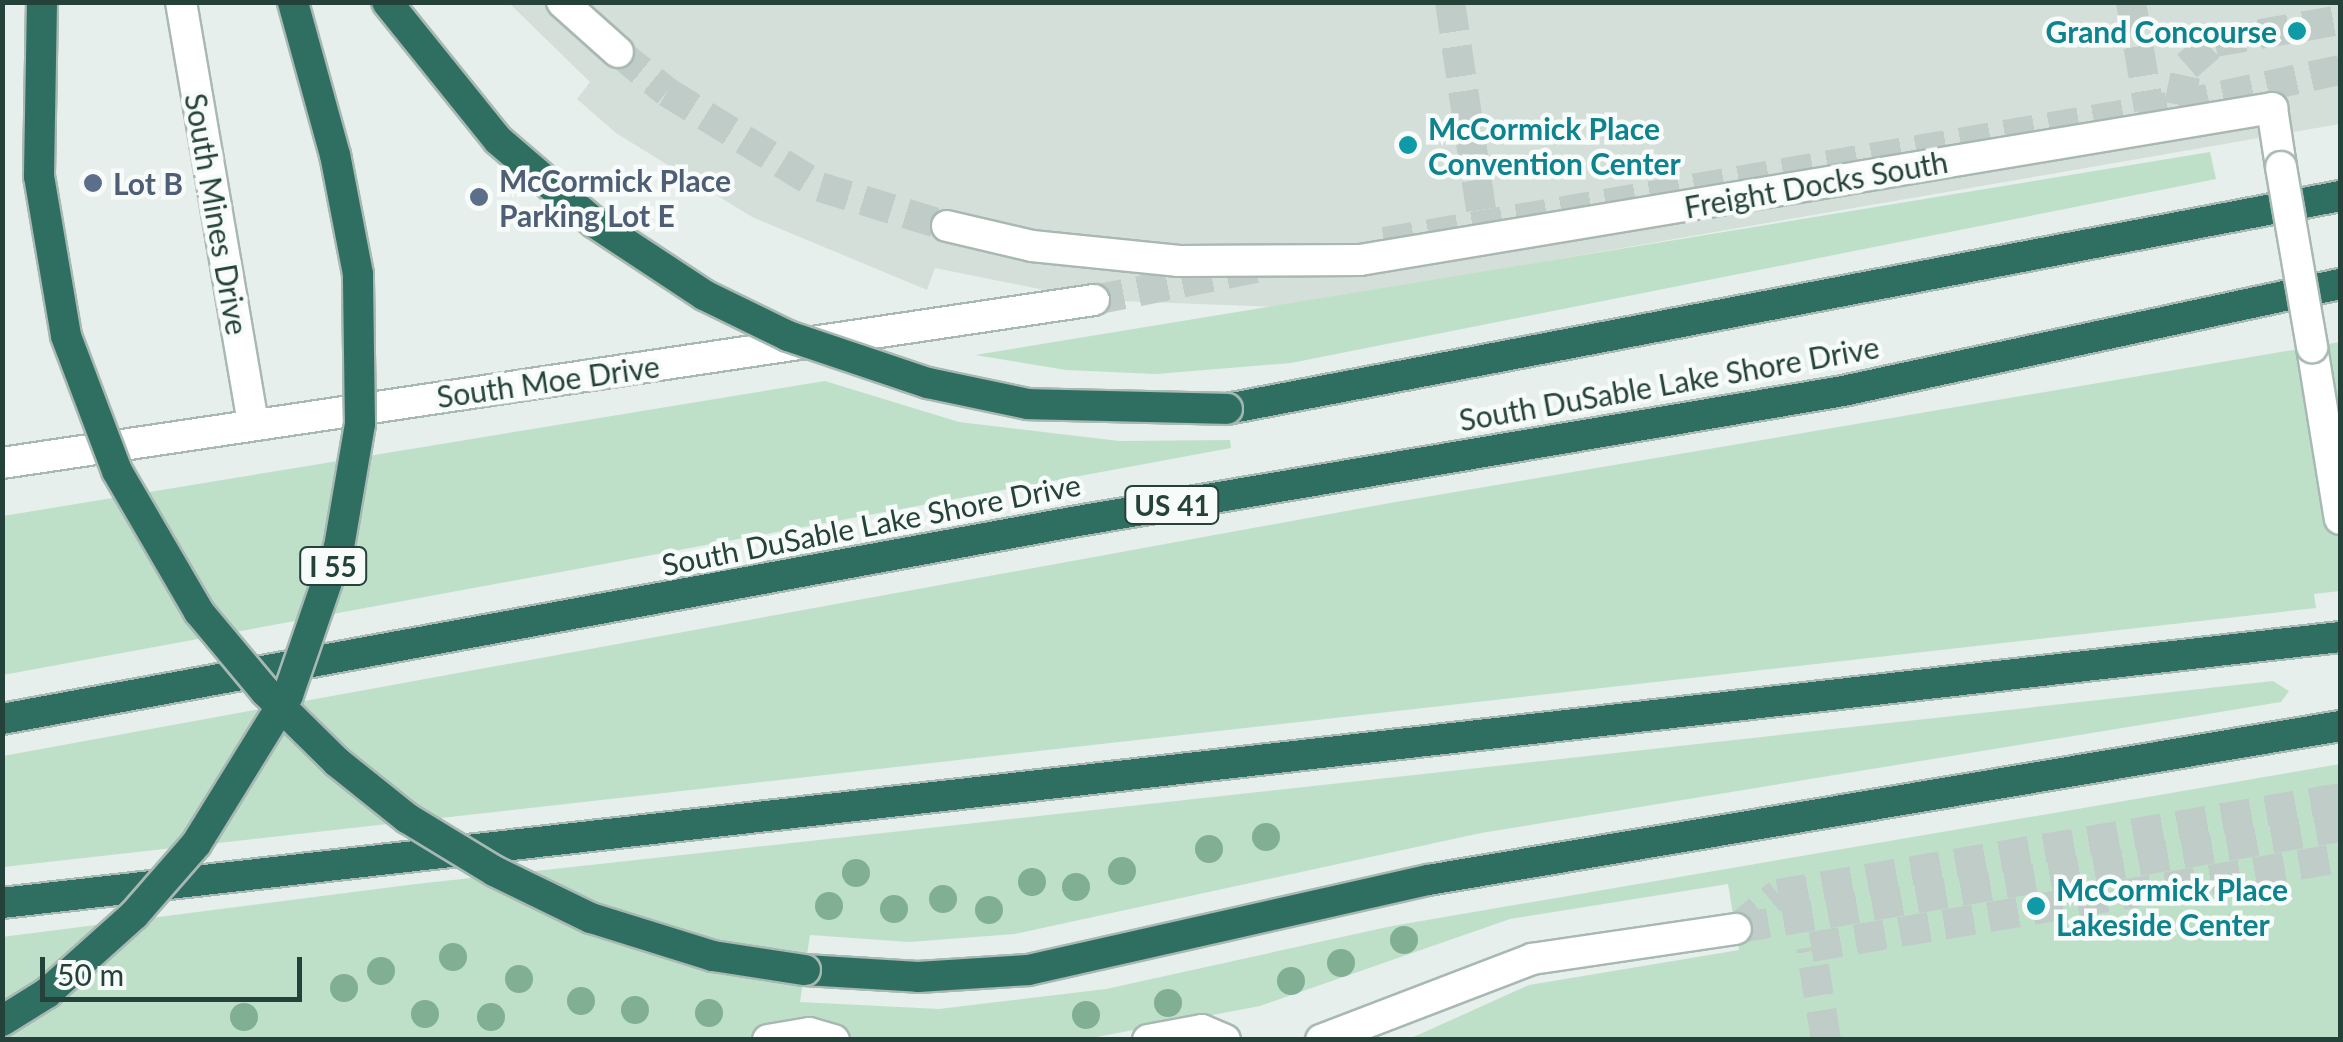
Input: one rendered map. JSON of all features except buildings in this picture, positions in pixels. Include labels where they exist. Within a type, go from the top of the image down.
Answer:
[{"type":"highway","points":[[42,2],[39,176],[66,336],[117,472],[199,612],[265,692],[338,762],[407,818],[494,871],[591,918],[714,956],[805,970],[918,977],[1028,970],[1428,880],[2340,726]]},
{"type":"highway","name":"I 55","points":[[2,1020],[47,993],[120,928],[196,844],[288,695],[339,547],[360,424],[358,274],[335,155],[292,2]]},
{"type":"highway","points":[[387,2],[498,140],[595,223],[704,295],[788,336],[928,383],[1028,404],[1227,409],[2340,196]]},
{"type":"highway","name":"South DuSable Lake Shore Drive","points":[[2,719],[1072,522],[1843,390],[2340,284]]},
{"type":"highway","points":[[2,902],[2340,637]]},
{"type":"street","name":"South Mines Drive","points":[[181,2],[253,424]]},
{"type":"street","points":[[562,2],[618,52]]},
{"type":"street","name":"Freight Docks South","points":[[947,226],[1032,246],[1179,262],[1360,260],[1582,227],[2179,119],[2267,109],[2281,168],[2340,519]]},
{"type":"street","name":"South Moe Drive","points":[[2,463],[1094,300]]},
{"type":"street","points":[[1321,1040],[1532,958],[1736,928]]},
{"type":"street","points":[[1148,1040],[1202,1030],[1226,1040]]},
{"type":"street","points":[[768,1040],[809,1032],[831,1039]]},
{"type":"shaded area","name":"McCormick Place Convention Center","points":[[509,3],[2340,3],[2340,124],[1281,307],[1094,300],[935,268],[927,290],[752,217],[616,133],[577,99],[590,82]]},
{"type":"green space","points":[[2210,152],[2216,179],[1291,363],[1156,374],[1066,370],[975,355]]},
{"type":"green space","points":[[2340,342],[2340,591],[2314,594],[2316,608],[3,867],[3,756],[1390,503]]},
{"type":"green space","points":[[825,381],[959,422],[1119,441],[1230,440],[1231,448],[3,675],[3,516]]},
{"type":"green space","points":[[2273,681],[2289,691],[2281,702],[1481,833],[1015,934],[909,942],[810,935],[800,1002],[939,1009],[1106,989],[1392,926],[2340,764],[2340,1039],[1409,1039],[1529,985],[1739,950],[1728,884],[1510,919],[1260,1006],[1081,1040],[3,1039],[2,937],[416,884]]},
{"type":"tunnel","points":[[1450,2],[1483,222]]},
{"type":"tunnel","points":[[2131,2],[2149,109]]},
{"type":"tunnel","points":[[2179,105],[2187,66],[2215,42],[2340,20]]},
{"type":"tunnel","points":[[618,52],[667,92],[820,187],[947,226]]},
{"type":"tunnel","points":[[1384,242],[2179,105],[2340,70]]},
{"type":"tunnel","points":[[1094,300],[1256,268]]},
{"type":"tunnel","points":[[1736,929],[1778,894],[2340,798]]},
{"type":"tunnel","points":[[1739,928],[2340,827]]},
{"type":"tunnel","points":[[1826,1040],[1811,947],[2340,858]]},
{"type":"place","name":"Grand Concourse","points":[[2297,31]]},
{"type":"place","name":"McCormick Place Convention Center","points":[[1408,145]]},
{"type":"place","name":"Lot B","points":[[93,183]]},
{"type":"place","name":"McCormick Place Parking Lot E","points":[[479,197]]},
{"type":"place","name":"McCormick Place Lakeside Center","points":[[2036,906]]}]
